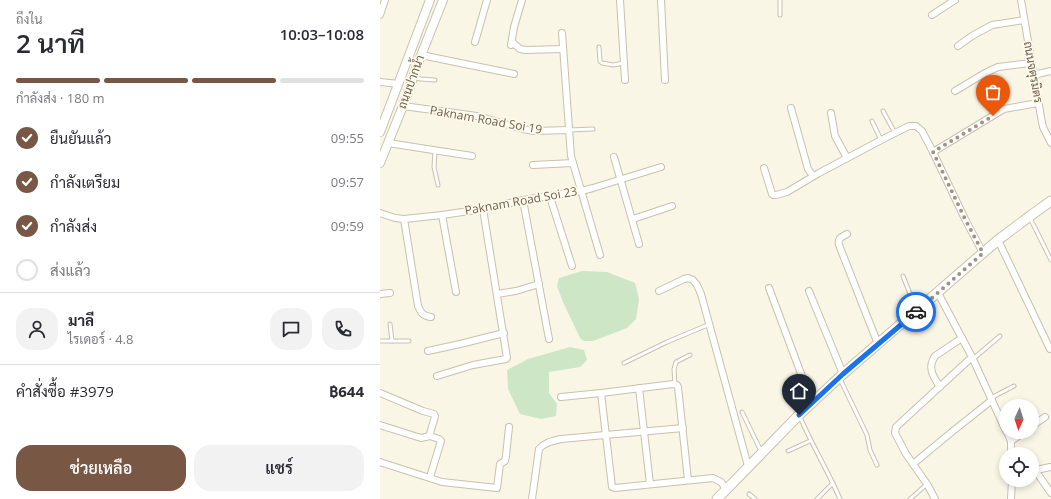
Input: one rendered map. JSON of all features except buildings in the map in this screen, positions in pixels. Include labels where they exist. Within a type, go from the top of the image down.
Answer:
[{"type":"main road","points":[[717,499],[726,488],[799,415],[841,376],[998,240],[1051,201]]},
{"type":"street","points":[[380,15],[385,0]]},
{"type":"street","name":"ถนนปากน้ำ","points":[[381,127],[399,84],[430,0]]},
{"type":"street","name":"ถนนปากน้ำ","points":[[380,163],[443,0]]},
{"type":"street","points":[[475,42],[486,0]]},
{"type":"street","points":[[522,0],[514,27],[511,44],[520,49],[526,50],[563,49]]},
{"type":"street","points":[[620,0],[625,80]]},
{"type":"street","points":[[662,0],[665,80]]},
{"type":"street","points":[[932,15],[955,0]]},
{"type":"street","name":"ถนนจตุรมิตร","points":[[1021,0],[1043,127],[1051,143]]},
{"type":"street","points":[[958,46],[972,36],[992,26],[1024,20]]},
{"type":"street","points":[[562,33],[570,151],[600,255]]},
{"type":"street","points":[[421,55],[514,74]]},
{"type":"street","points":[[955,91],[998,67],[1031,63]]},
{"type":"street","points":[[1033,75],[1051,71]]},
{"type":"street","points":[[380,82],[399,84]]},
{"type":"street","points":[[933,152],[1004,109],[1038,103]]},
{"type":"street","name":"Paknam Road Soi 19","points":[[403,106],[477,116],[534,131],[569,130]]},
{"type":"street","points":[[791,108],[808,169],[813,176]]},
{"type":"street","points":[[831,113],[834,133],[847,158]]},
{"type":"street","points":[[764,168],[772,194],[779,195],[894,133],[910,126],[916,126],[922,131],[983,253]]},
{"type":"street","points":[[381,127],[394,129]]},
{"type":"street","points":[[388,143],[472,156]]},
{"type":"street","points":[[614,157],[639,244]]},
{"type":"street","points":[[533,165],[573,163]]},
{"type":"street","name":"Paknam Road Soi 23","points":[[380,213],[394,218],[404,219],[483,209],[523,200],[581,191],[661,167]]},
{"type":"street","points":[[550,197],[572,266]]},
{"type":"street","points":[[523,200],[549,339]]},
{"type":"street","points":[[632,219],[672,206]]},
{"type":"street","points":[[438,376],[473,365],[506,359],[508,356],[483,209]]},
{"type":"street","points":[[442,215],[456,292]]},
{"type":"street","points":[[404,219],[418,306],[420,313],[424,316],[431,317]]},
{"type":"street","points":[[848,234],[839,239],[839,245],[878,344]]},
{"type":"street","points":[[998,240],[1050,349]]},
{"type":"street","points":[[659,291],[688,278],[693,280],[699,289],[710,324],[748,466]]},
{"type":"street","points":[[497,294],[516,291],[539,284]]},
{"type":"street","points":[[769,288],[812,403]]},
{"type":"street","points":[[809,291],[841,376]]},
{"type":"street","points":[[380,294],[390,293]]},
{"type":"street","points":[[938,293],[973,358],[999,415]]},
{"type":"street","points":[[428,351],[504,333]]},
{"type":"street","points":[[940,387],[933,377],[931,370],[932,360],[935,356],[962,338]]},
{"type":"street","points":[[935,499],[927,484],[906,454],[895,433],[895,429],[973,358]]},
{"type":"street","points":[[561,397],[675,384],[678,387],[688,480]]},
{"type":"street","points":[[639,388],[650,484]]},
{"type":"street","points":[[380,393],[434,414],[435,419],[431,427],[430,436]]},
{"type":"street","points":[[601,393],[612,487],[615,488],[714,478],[721,482],[726,488]]},
{"type":"street","points":[[913,464],[992,399]]},
{"type":"street","points":[[1039,421],[1045,417]]},
{"type":"street","points":[[380,425],[421,438],[430,436],[441,441],[430,477]]},
{"type":"street","points":[[380,462],[442,482],[497,488],[500,464],[505,461],[506,456],[509,427]]},
{"type":"street","points":[[532,499],[539,449],[542,445],[548,442],[561,439],[682,428]]},
{"type":"street","points":[[1011,447],[1011,441],[1014,439]]},
{"type":"street","points":[[1039,469],[1050,466]]},
{"type":"street","points":[[1039,478],[1051,493]]},
{"type":"street","points":[[1011,499],[1012,487]]},
{"type":"lane","points":[[780,0],[780,15]]},
{"type":"lane","points":[[599,47],[600,60],[602,63],[624,63]]},
{"type":"lane","points":[[413,77],[435,80]]},
{"type":"lane","points":[[883,111],[894,133]]},
{"type":"lane","points":[[872,121],[881,140]]},
{"type":"lane","points":[[569,130],[593,129]]},
{"type":"lane","points":[[435,151],[434,167],[438,185]]},
{"type":"lane","points":[[1030,216],[1051,260]]},
{"type":"lane","points":[[903,276],[917,311]]},
{"type":"lane","points":[[390,324],[392,340]]},
{"type":"lane","points":[[624,363],[667,342],[710,324]]},
{"type":"lane","points":[[973,358],[1000,336]]},
{"type":"lane","points":[[380,341],[409,341]]},
{"type":"lane","points":[[675,384],[674,369],[676,362],[690,355]]},
{"type":"lane","points":[[841,376],[867,435],[870,450],[877,465]]},
{"type":"lane","points":[[992,399],[1014,386]]},
{"type":"lane","points":[[742,412],[762,453]]},
{"type":"lane","points":[[799,415],[810,441],[840,499]]},
{"type":"lane","points":[[788,451],[810,441]]},
{"type":"lane","points":[[817,499],[833,483]]},
{"type":"lane","points":[[910,499],[927,484]]},
{"type":"lane","points":[[749,494],[754,499]]},
{"type":"green space","points":[[582,271],[607,272],[635,283],[639,299],[636,319],[627,328],[593,341],[584,341],[580,338],[557,286],[559,278]]},
{"type":"green space","points":[[570,347],[584,350],[587,360],[580,367],[549,372],[549,393],[557,404],[556,416],[541,419],[520,414],[508,389],[507,370],[528,359]]},
{"type":"way so far","points":[[916,312],[983,253],[933,152],[993,116]]},
{"type":"route","points":[[799,415],[843,374],[916,312]]}]
